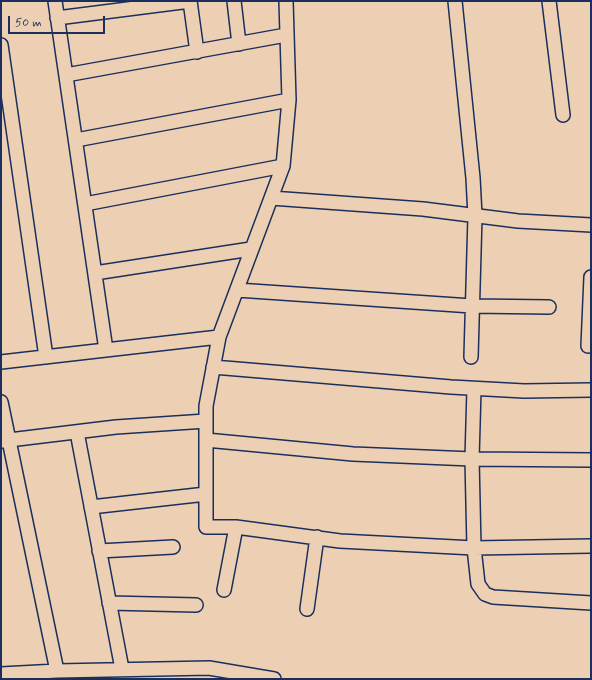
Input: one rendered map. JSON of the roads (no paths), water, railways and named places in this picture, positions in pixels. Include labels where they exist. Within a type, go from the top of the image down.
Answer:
[{"type":"street","points":[[55,1],[106,350]]},
{"type":"street","points":[[57,18],[190,1],[197,52]]},
{"type":"street","points":[[234,1],[239,44]]},
{"type":"street","points":[[286,1],[289,100],[283,166],[219,337],[206,406],[206,527],[236,527],[340,541],[474,548],[591,546]]},
{"type":"street","points":[[455,1],[473,178],[475,216],[471,357]]},
{"type":"street","points":[[549,1],[564,115]]},
{"type":"street","points":[[66,76],[286,35]]},
{"type":"street","points":[[1,45],[46,357]]},
{"type":"street","points":[[76,140],[289,100]]},
{"type":"street","points":[[85,204],[283,166]]},
{"type":"street","points":[[270,198],[423,209],[518,221],[591,225]]},
{"type":"street","points":[[95,273],[252,250]]},
{"type":"street","points":[[588,346],[591,277]]},
{"type":"street","points":[[236,290],[472,306],[549,307]]},
{"type":"street","points":[[1,362],[219,337]]},
{"type":"street","points":[[213,367],[474,389],[524,391],[591,390]]},
{"type":"street","points":[[474,389],[472,459],[474,548],[478,584],[485,594],[494,597],[591,603]]},
{"type":"street","points":[[1,402],[5,440],[58,671]]},
{"type":"street","points":[[5,440],[116,427],[206,421]]},
{"type":"street","points":[[76,432],[122,669]]},
{"type":"street","points":[[206,440],[353,454],[472,459],[591,460]]},
{"type":"street","points":[[91,507],[206,494]]},
{"type":"street","points":[[224,590],[236,527]]},
{"type":"street","points":[[307,608],[317,537]]},
{"type":"street","points":[[99,551],[173,547]]},
{"type":"street","points":[[109,603],[196,605]]},
{"type":"street","points":[[1,674],[58,671],[96,675],[122,669],[150,674],[213,674],[274,679]]}]
